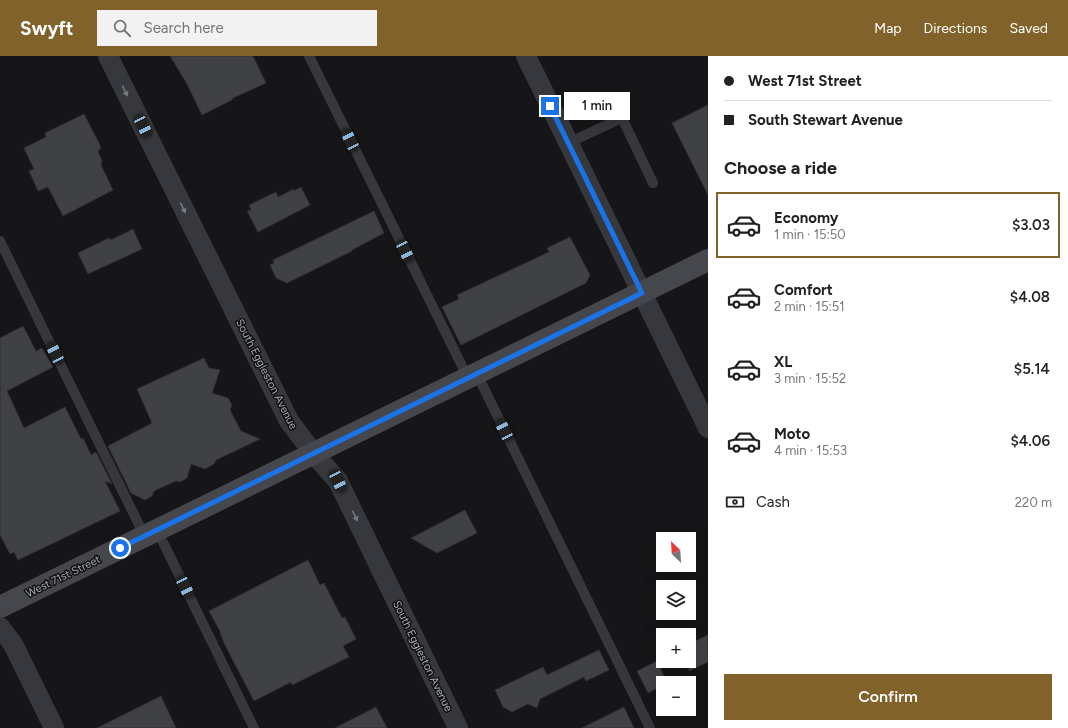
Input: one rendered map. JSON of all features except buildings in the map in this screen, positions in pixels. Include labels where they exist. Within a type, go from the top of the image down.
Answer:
[{"type":"main road","name":"West 71st Street","points":[[0,607],[708,260]]},
{"type":"street","name":"South Eggleston Avenue","points":[[108,56],[289,421],[314,454],[338,481],[458,728]]},
{"type":"street","points":[[526,56],[708,428]]},
{"type":"street","points":[[0,627],[13,644],[54,728]]},
{"type":"lane","points":[[309,56],[650,728]]},
{"type":"lane","points":[[568,143],[622,118],[653,182]]},
{"type":"lane","points":[[0,241],[254,728]]},
{"type":"route","points":[[120,548],[642,293],[550,106]]}]
